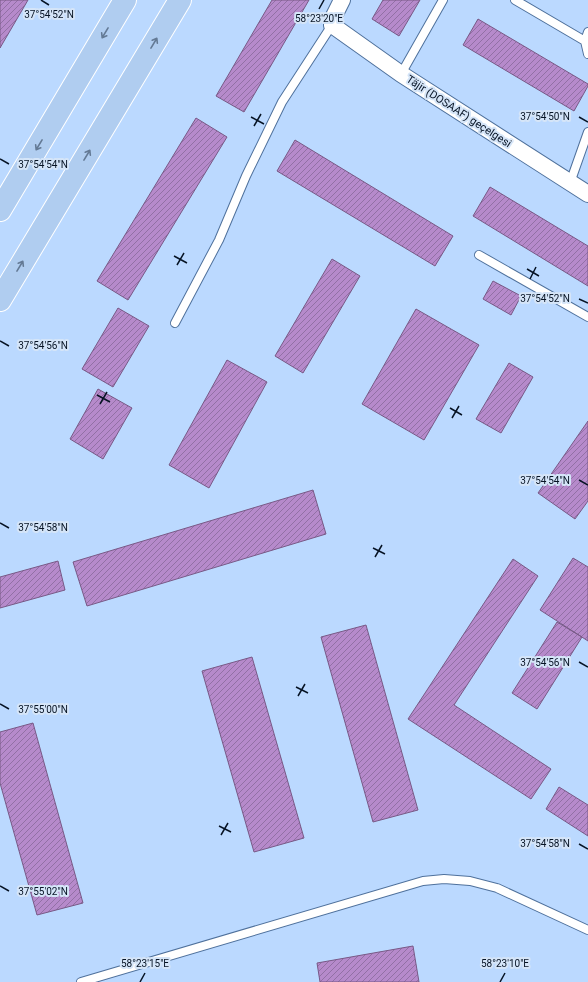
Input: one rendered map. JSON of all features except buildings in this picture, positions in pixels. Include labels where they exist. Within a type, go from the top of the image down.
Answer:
[{"type":"main road","points":[[0,210],[126,0]]},
{"type":"main road","points":[[0,300],[180,0]]},
{"type":"street","points":[[332,25],[333,18],[342,0]]},
{"type":"street","name":"Täjir (DOSAAF) geçelgesi","points":[[332,25],[401,74],[582,188]]},
{"type":"lane","points":[[401,74],[443,0]]},
{"type":"lane","points":[[515,0],[586,41]]},
{"type":"lane","points":[[175,323],[219,240],[246,176],[282,102],[332,25]]},
{"type":"lane","points":[[588,32],[586,41],[588,54]]},
{"type":"lane","points":[[582,188],[588,132]]},
{"type":"lane","points":[[479,255],[588,317]]},
{"type":"lane","points":[[81,982],[423,881],[444,879],[470,881],[497,888],[588,930]]}]
